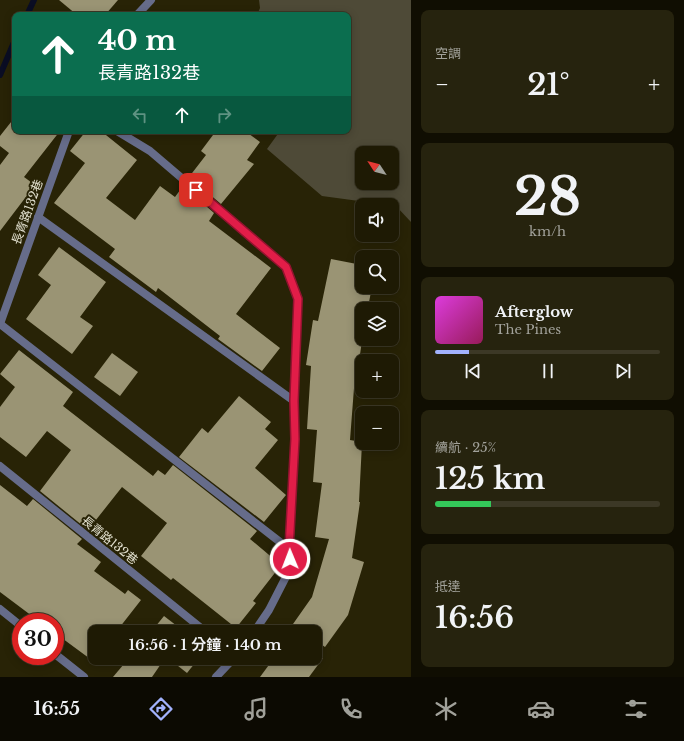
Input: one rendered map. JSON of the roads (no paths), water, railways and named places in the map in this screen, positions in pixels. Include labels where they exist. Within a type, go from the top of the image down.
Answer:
[{"type":"street","points":[[140,12],[151,0]]},
{"type":"street","name":"長青路132巷","points":[[0,324],[68,134]]},
{"type":"street","points":[[121,134],[150,151],[286,267],[298,299],[294,401],[295,439],[289,549],[290,569],[270,610],[259,625]]},
{"type":"street","points":[[38,217],[294,401]]},
{"type":"street","points":[[0,324],[289,549]]},
{"type":"street","name":"長青路132巷","points":[[0,466],[197,625]]},
{"type":"street","points":[[0,609],[12,619]]},
{"type":"street","points":[[64,661],[84,677]]},
{"type":"street","points":[[216,677],[227,665]]},
{"type":"waterway","points":[[28,12],[34,0]]},
{"type":"waterway","points":[[0,75],[12,47]]}]
